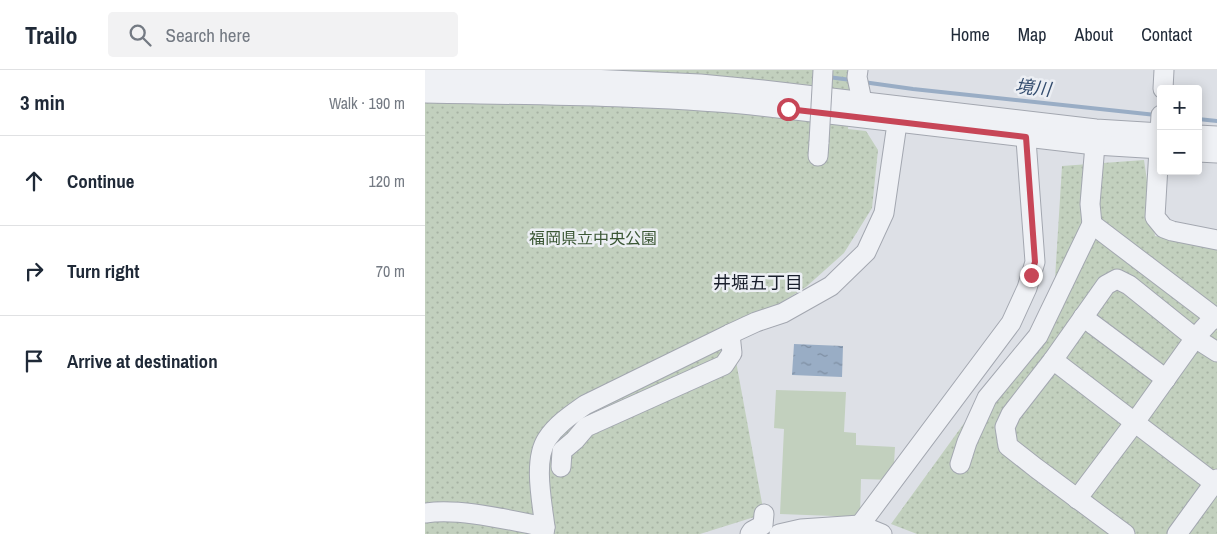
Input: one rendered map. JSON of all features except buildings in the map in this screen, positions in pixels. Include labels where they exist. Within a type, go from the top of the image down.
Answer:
[{"type":"street","points":[[819,149],[823,70]]},
{"type":"street","points":[[857,70],[862,101]]},
{"type":"street","points":[[1163,85],[1164,70]]},
{"type":"street","points":[[425,77],[699,84],[862,101],[898,114]]},
{"type":"street","points":[[425,93],[623,96],[697,100],[898,114],[1096,137],[1157,136]]},
{"type":"street","points":[[425,513],[439,511],[489,516],[544,530],[539,474],[541,458],[547,440],[565,419],[585,405],[731,334],[756,322],[783,313],[831,286],[866,252],[884,213],[898,114]]},
{"type":"street","points":[[860,525],[1011,323],[1027,288],[1035,262],[1025,129]]},
{"type":"street","points":[[1202,135],[1217,136]]},
{"type":"street","points":[[959,464],[987,398],[1038,336],[1092,224],[1090,204],[1096,137]]},
{"type":"street","points":[[1202,152],[1217,153]]},
{"type":"street","points":[[1158,175],[1155,217],[1164,228],[1217,240]]},
{"type":"street","points":[[1077,499],[1195,338],[1216,318],[1092,224]]},
{"type":"street","points":[[1125,534],[1008,446],[1005,427],[1011,414],[1053,360],[1106,284],[1117,279],[1129,285],[1195,338],[1217,352]]},
{"type":"street","points":[[1083,317],[1166,379]]},
{"type":"street","points":[[561,467],[562,451],[586,427],[724,365],[732,353],[731,334]]},
{"type":"street","points":[[1053,360],[1216,481],[1177,534]]},
{"type":"street","points":[[750,534],[763,525],[764,514]]},
{"type":"street","points":[[779,534],[801,529],[860,525],[881,534]]},
{"type":"green space","name":"福岡県立中央公園","points":[[425,70],[853,70],[848,129],[866,131],[878,150],[872,208],[844,253],[806,287],[731,334],[764,514],[700,534],[425,534]]},
{"type":"green space","points":[[1144,160],[1155,236],[1217,247],[1217,534],[917,534],[891,524],[978,404],[1035,333],[1055,279],[1062,166]]},
{"type":"green space","points":[[776,390],[846,392],[844,432],[856,433],[856,445],[895,447],[893,480],[861,479],[860,517],[780,514],[784,429],[774,428]]},
{"type":"water","points":[[794,344],[843,346],[842,377],[792,375]]},
{"type":"waterway","name":"境川","points":[[828,77],[851,80]]},
{"type":"waterway","name":"境川","points":[[863,82],[1156,115]]},
{"type":"waterway","name":"境川","points":[[1202,119],[1217,121]]},
{"type":"district","name":"井堀五丁目","points":[[758,283]]},
{"type":"route","points":[[788,109],[1026,137],[1035,262],[1031,275]]}]
